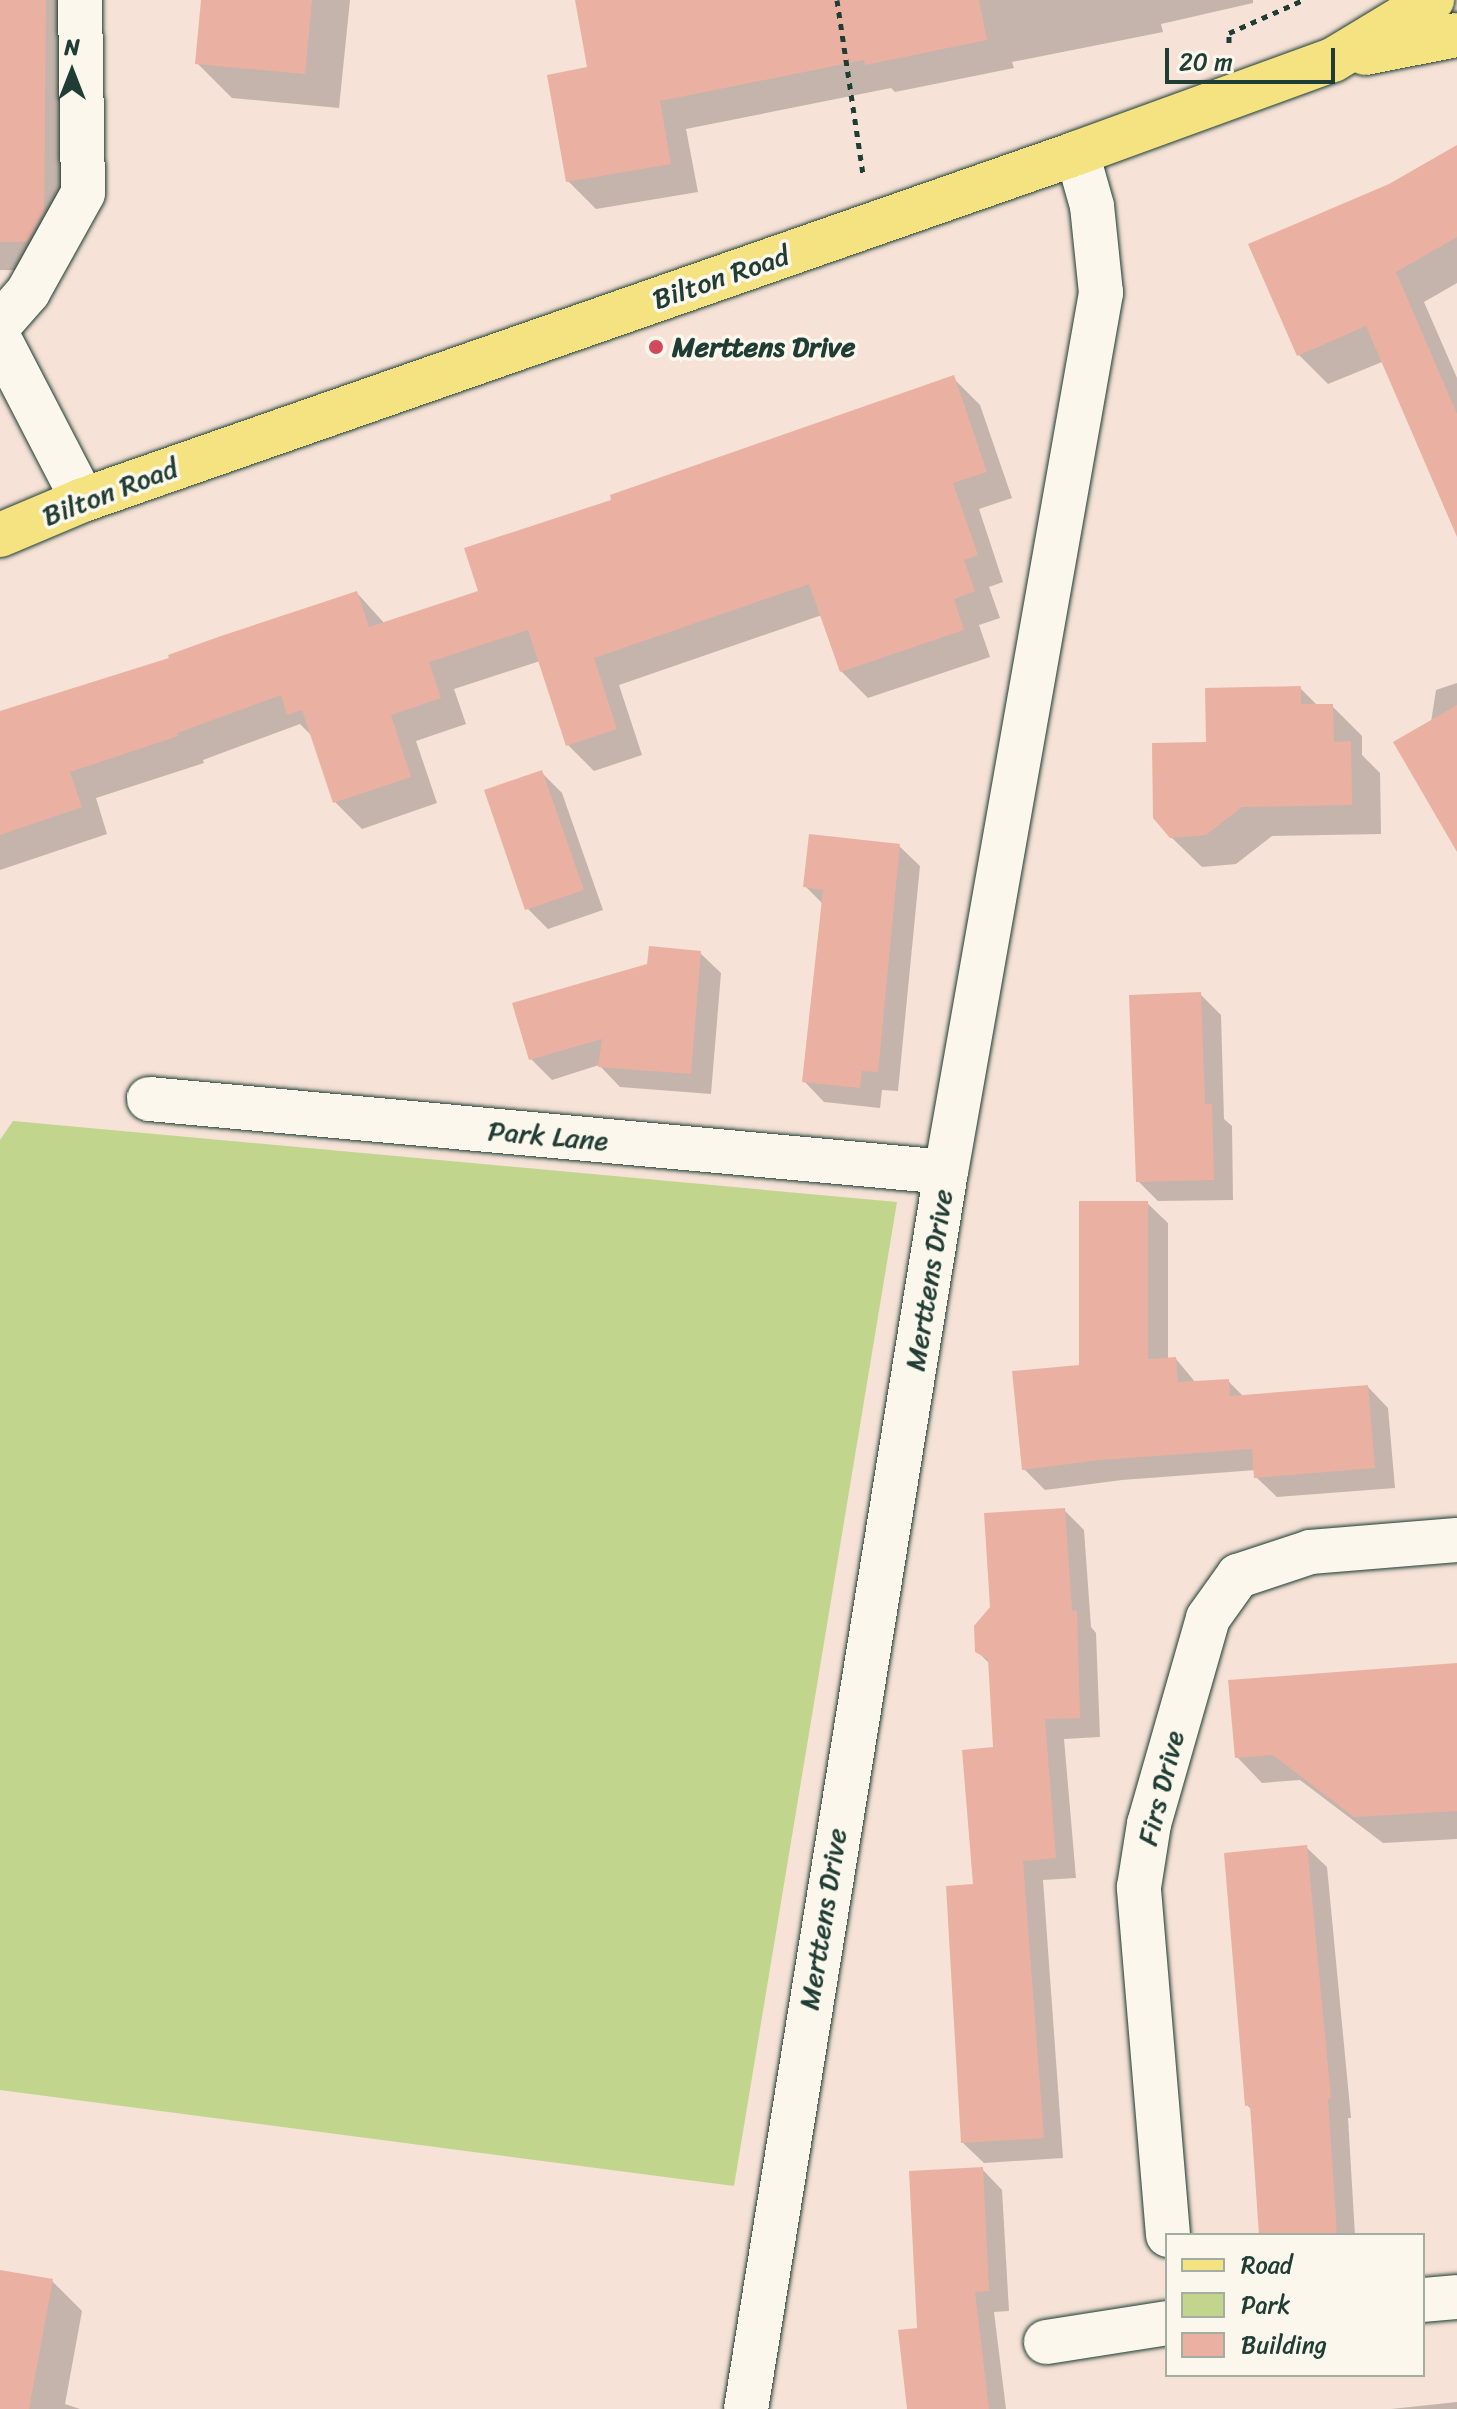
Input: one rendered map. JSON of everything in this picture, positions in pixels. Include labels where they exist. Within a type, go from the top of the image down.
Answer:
[{"type":"main road","name":"Bilton Road","points":[[0,535],[83,500],[1077,153],[1333,60],[1432,0]]},
{"type":"main road","points":[[1333,60],[1457,35]]},
{"type":"street","points":[[0,324],[28,292],[83,193],[80,0]]},
{"type":"street","name":"Merttens Drive","points":[[746,2409],[946,1172],[1101,293],[1092,206],[1077,153]]},
{"type":"street","points":[[0,340],[83,500]]},
{"type":"street","name":"Park Lane","points":[[149,1099],[946,1172]]},
{"type":"street","name":"Firs Drive","points":[[1168,2233],[1139,1887],[1149,1824],[1208,1618],[1238,1576],[1310,1552],[1457,1540]]},
{"type":"street","points":[[1425,2300],[1457,2297]]},
{"type":"street","points":[[1046,2342],[1165,2323]]},
{"type":"path","points":[[837,0],[871,225]]},
{"type":"path","points":[[1229,33],[1303,0]]},
{"type":"green space","points":[[13,1121],[897,1202],[734,2186],[0,2090],[0,1140]]},
{"type":"building","points":[[0,0],[46,0],[44,212],[27,242],[0,242]]},
{"type":"building","points":[[201,0],[312,0],[305,74],[195,64]]},
{"type":"building","points":[[575,0],[979,0],[987,40],[865,65],[864,60],[660,101],[671,164],[566,182],[547,75],[587,67]]},
{"type":"building","points":[[1457,145],[1457,237],[1396,272],[1457,414],[1457,537],[1366,326],[1297,356],[1248,244],[1389,184]]},
{"type":"building","points":[[954,375],[987,472],[953,483],[978,555],[964,560],[975,591],[954,599],[964,630],[840,672],[809,584],[594,658],[617,729],[566,746],[528,630],[429,662],[441,698],[391,715],[411,777],[333,803],[302,710],[287,715],[281,695],[177,733],[178,736],[70,772],[82,807],[0,835],[0,711],[169,658],[168,655],[221,636],[357,591],[369,627],[478,591],[464,548],[611,500],[610,495]]},
{"type":"building","points":[[1301,686],[1301,704],[1333,704],[1334,742],[1351,741],[1352,805],[1242,807],[1206,835],[1170,838],[1153,818],[1152,743],[1206,742],[1205,688]]},
{"type":"building","points":[[1457,705],[1457,852],[1393,742]]},
{"type":"building","points":[[542,770],[584,890],[525,910],[484,790]]},
{"type":"building","points":[[809,834],[900,844],[878,1072],[862,1071],[860,1088],[802,1082],[823,890],[803,887]]},
{"type":"building","points":[[649,946],[701,951],[691,1074],[598,1067],[602,1039],[529,1060],[512,1003],[647,964]]},
{"type":"building","points":[[1201,992],[1205,1104],[1212,1104],[1214,1180],[1136,1182],[1129,995]]},
{"type":"building","points":[[1079,1201],[1148,1201],[1148,1359],[1176,1357],[1178,1382],[1229,1379],[1230,1396],[1368,1385],[1375,1468],[1254,1478],[1252,1449],[1101,1460],[1022,1470],[1012,1371],[1079,1365]]},
{"type":"building","points":[[1065,1508],[1072,1611],[1077,1610],[1080,1718],[1045,1719],[1056,1858],[1023,1861],[1044,2138],[961,2143],[946,1886],[973,1884],[962,1750],[993,1747],[988,1659],[975,1652],[974,1626],[990,1607],[984,1513]]},
{"type":"building","points":[[1457,1663],[1457,1811],[1354,1817],[1273,1755],[1235,1758],[1228,1680]]},
{"type":"building","points":[[1307,1845],[1331,2098],[1328,2099],[1337,2233],[1259,2233],[1250,2105],[1245,2106],[1224,1853]]},
{"type":"building","points":[[983,2167],[989,2291],[975,2292],[989,2409],[907,2409],[898,2330],[917,2328],[909,2171]]},
{"type":"building","points":[[0,2270],[53,2279],[29,2409],[0,2409]]},
{"type":"place","name":"Merttens Drive","points":[[656,347]]}]
